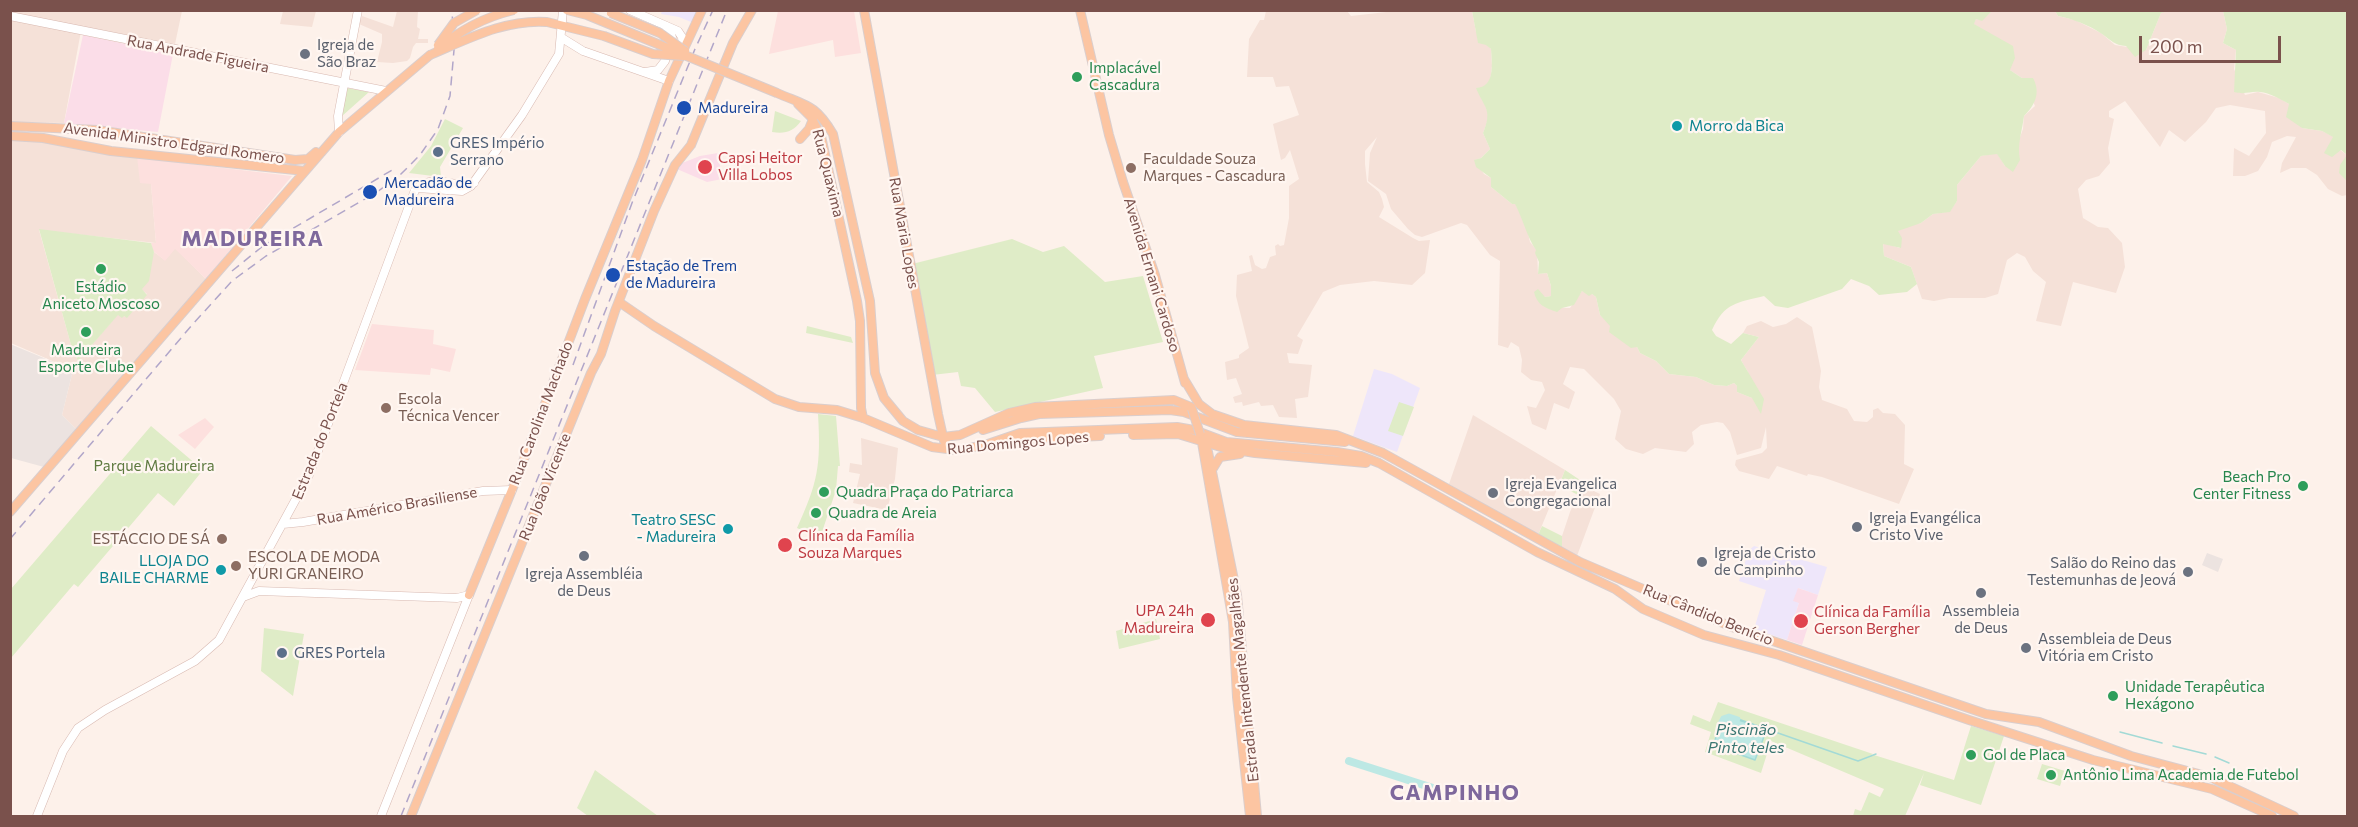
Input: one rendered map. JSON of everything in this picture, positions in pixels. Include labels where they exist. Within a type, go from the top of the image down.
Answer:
[{"type":"main road","points":[[339,132],[338,116],[358,10]]},
{"type":"main road","points":[[430,55],[454,24],[477,10]]},
{"type":"main road","points":[[10,512],[339,132],[430,55],[469,26],[514,10]]},
{"type":"main road","points":[[669,81],[583,51],[562,38],[561,25],[565,10],[587,15],[787,98]]},
{"type":"main road","points":[[630,10],[680,33],[683,49]]},
{"type":"main road","name":"Rua Carolina Machado","points":[[381,816],[645,152],[669,81],[702,10]]},
{"type":"main road","name":"Rua João Vicente","points":[[411,816],[591,373],[601,354],[654,211],[680,159],[691,145],[733,43],[752,10]]},
{"type":"main road","name":"Rua Maria Lopes","points":[[864,10],[943,437]]},
{"type":"main road","name":"Avenida Ernani Cardoso","points":[[1080,10],[1109,135],[1155,275],[1201,437]]},
{"type":"main road","points":[[610,11],[660,33],[692,57]]},
{"type":"main road","name":"Rua Andrade Figueira","points":[[10,16],[386,91]]},
{"type":"main road","points":[[430,55],[508,24],[533,21],[561,25],[604,36],[653,54],[692,57]]},
{"type":"main road","points":[[644,72],[657,71],[665,61],[672,37],[663,25]]},
{"type":"main road","name":"Estrada do Portela","points":[[37,816],[54,772],[74,732],[105,710],[203,655],[222,635],[283,524],[318,452],[417,188],[429,181],[474,183],[539,88],[559,54],[562,38]]},
{"type":"main road","name":"Rua Quaxima","points":[[787,98],[806,111],[820,131],[858,311],[863,418]]},
{"type":"main road","name":"Rua Quaxima","points":[[787,98],[805,104],[818,112],[833,134],[870,301],[874,373],[888,404]]},
{"type":"main road","points":[[800,139],[813,119]]},
{"type":"main road","name":"Avenida Ministro Edgard Romero","points":[[10,126],[97,130],[297,160],[310,158],[331,141]]},
{"type":"main road","name":"Avenida Ministro Edgard Romero","points":[[10,136],[43,138],[111,151],[305,171]]},
{"type":"main road","points":[[826,157],[829,152],[837,153]]},
{"type":"main road","name":"Rua Domingos Lopes","points":[[619,302],[721,368],[778,401],[804,408],[837,410],[863,418],[922,445],[941,450],[1033,439],[1171,433],[1201,437]]},
{"type":"main road","name":"Rua Cândido Benício","points":[[1184,379],[1195,399],[1205,410],[1227,420],[1244,426],[1336,435],[1383,453],[1580,562],[1732,627],[1991,716],[2039,722],[2131,756],[2210,777],[2294,816]]},
{"type":"main road","name":"Rua Domingos Lopes","points":[[888,404],[898,417],[910,426],[943,437],[960,435],[1009,413],[1035,407],[1174,400],[1191,408]]},
{"type":"main road","points":[[960,435],[975,433],[1039,414],[1170,410],[1184,412],[1237,432],[1360,445]]},
{"type":"main road","points":[[980,447],[1020,433],[1177,428],[1194,430],[1226,442],[1337,452],[1361,456],[1379,463]]},
{"type":"main road","points":[[943,437],[948,446],[955,450]]},
{"type":"main road","name":"Rua Cândido Benício","points":[[1201,437],[1224,448],[1255,453],[1379,463],[1538,552],[1615,589],[1643,609],[1704,635],[1788,658],[2093,760],[2212,789],[2272,816]]},
{"type":"main road","name":"Estrada Intendente Magalhães","points":[[1201,437],[1207,446],[1232,563],[1240,619],[1243,680],[1257,816]]},
{"type":"main road","name":"Estrada Intendente Magalhães","points":[[1201,437],[1233,622],[1237,697],[1250,816]]},
{"type":"main road","points":[[1212,470],[1218,459],[1224,456],[1255,453]]},
{"type":"main road","name":"Rua Américo Brasiliense","points":[[283,524],[483,491],[512,490]]},
{"type":"main road","points":[[253,577],[259,591]]},
{"type":"main road","points":[[243,597],[259,591],[457,598],[468,595]]},
{"type":"main road","points":[[457,598],[464,608]]},
{"type":"shaded area","points":[[1404,10],[1472,11],[1476,32],[1491,49],[1490,82],[1484,88],[1477,88],[1489,117],[1483,133],[1490,149],[1481,158],[1475,160],[1484,174],[1491,178],[1491,187],[1512,204],[1515,203],[1526,224],[1530,242],[1537,250],[1538,274],[1547,273],[1551,286],[1551,296],[1545,297],[1534,292],[1562,308],[1570,308],[1582,291],[1592,294],[1596,297],[1600,315],[1637,347],[1640,353],[1656,361],[1669,374],[1696,377],[1714,385],[1727,386],[1734,383],[1737,386],[1737,392],[1752,398],[1748,372],[1741,360],[1759,337],[1743,333],[1747,326],[1761,321],[1773,327],[1786,324],[1797,317],[1812,327],[1821,371],[1819,387],[1822,400],[1847,409],[1854,421],[1867,422],[1873,417],[1873,410],[1878,408],[1883,413],[1895,414],[1905,425],[1904,464],[1914,469],[1899,504],[1822,477],[1808,474],[1807,476],[1777,466],[1769,479],[1739,471],[1735,465],[1736,460],[1762,453],[1767,448],[1766,427],[1761,448],[1737,455],[1730,432],[1723,423],[1717,422],[1701,425],[1692,432],[1694,444],[1686,452],[1655,448],[1643,454],[1626,449],[1615,439],[1621,411],[1614,399],[1584,369],[1570,367],[1563,384],[1575,392],[1569,409],[1554,403],[1546,430],[1532,424],[1527,406],[1536,408],[1545,390],[1542,382],[1531,380],[1521,372],[1522,360],[1519,347],[1511,342],[1508,348],[1498,345],[1500,261],[1490,255],[1467,225],[1461,223],[1422,237],[1408,229],[1391,209],[1386,194],[1368,181],[1370,153],[1377,137],[1365,151],[1365,164],[1367,182],[1379,192],[1382,199],[1384,207],[1379,217],[1419,241],[1430,240],[1425,273],[1412,285],[1374,281],[1340,285],[1323,292],[1297,336],[1303,340],[1298,354],[1287,353],[1289,363],[1312,365],[1308,397],[1295,399],[1297,418],[1279,417],[1273,405],[1261,406],[1259,402],[1243,406],[1242,402],[1235,403],[1233,397],[1242,394],[1236,378],[1227,380],[1225,362],[1239,358],[1239,355],[1249,348],[1236,296],[1237,275],[1252,271],[1249,256],[1252,255],[1255,265],[1262,269],[1266,268],[1270,257],[1276,255],[1275,246],[1284,245],[1289,218],[1289,186],[1299,179],[1290,150],[1281,160],[1273,124],[1299,115],[1289,86],[1276,87],[1273,77],[1247,77],[1249,39],[1260,20],[1264,20],[1266,11],[1347,11],[1351,16]]},
{"type":"shaded area","points":[[2168,10],[2223,11],[2227,29],[2223,43],[2236,50],[2234,69],[2245,95],[2258,92],[2279,98],[2289,104],[2302,128],[2322,131],[2334,137],[2325,153],[2340,150],[2347,155],[2347,195],[2342,196],[2328,189],[2317,175],[2306,168],[2291,168],[2280,173],[2282,163],[2296,137],[2287,136],[2272,142],[2267,157],[2258,171],[2245,176],[2233,176],[2234,148],[2249,156],[2266,133],[2265,111],[2230,105],[2216,108],[2206,122],[2185,142],[2169,130],[2160,147],[2125,101],[2109,111],[2109,117],[2114,119],[2108,148],[2110,163],[2099,176],[2086,180],[2078,189],[2083,218],[2098,227],[2108,228],[2122,243],[2125,267],[2116,293],[2073,282],[2061,326],[2036,321],[2046,282],[2033,271],[2025,257],[2017,253],[2007,260],[1998,294],[1985,298],[1949,298],[1934,301],[1922,299],[1911,267],[1884,256],[1883,243],[1900,248],[1897,231],[1921,223],[1933,214],[1950,211],[1957,201],[1957,185],[1981,156],[1997,153],[2005,166],[2017,145],[2023,129],[2024,116],[2035,106],[2022,78],[2010,70],[1986,32],[1973,24],[1976,19],[1982,20],[1992,11],[2055,11],[2058,16],[2075,20],[2101,33],[2115,45],[2146,50],[2161,13]]},
{"type":"shaded area","points":[[10,11],[182,11],[175,44]]},
{"type":"shaded area","points":[[283,11],[316,11],[312,27],[280,24]]},
{"type":"shaded area","points":[[397,11],[418,11],[417,27],[420,29],[418,39],[428,39],[428,43],[416,43],[407,61],[377,62],[382,34],[359,24],[362,16],[393,27]]},
{"type":"shaded area","points":[[662,11],[700,11],[696,22],[691,22],[661,14]]},
{"type":"shaded area","points":[[778,11],[854,11],[861,53],[835,57],[833,40],[769,54]]},
{"type":"shaded area","points":[[10,18],[81,31],[64,123],[11,122]]},
{"type":"shaded area","points":[[83,35],[173,54],[158,132],[64,123]]},
{"type":"shaded area","points":[[10,136],[137,156],[151,184],[156,243],[39,230],[71,345],[78,361],[118,314],[127,317],[147,294],[141,289],[154,252],[165,260],[175,248],[206,279],[150,350],[79,432],[62,415],[73,370],[11,343]]},
{"type":"shaded area","points":[[718,153],[722,179],[707,182],[677,169],[680,164],[700,156]]},
{"type":"shaded area","points":[[137,156],[292,176],[206,279],[175,249],[165,261],[152,250],[151,243],[156,243],[151,184],[140,183]]},
{"type":"shaded area","points":[[372,324],[434,330],[433,344],[456,349],[450,372],[431,368],[430,375],[355,370]]},
{"type":"shaded area","points":[[10,344],[73,370],[62,415],[79,432],[44,467],[11,458]]},
{"type":"shaded area","points":[[1374,369],[1392,374],[1420,388],[1397,452],[1353,436]]},
{"type":"shaded area","points":[[1473,415],[1565,470],[1538,535],[1482,505],[1449,484]]},
{"type":"shaded area","points":[[205,418],[214,427],[195,449],[178,435]]},
{"type":"shaded area","points":[[861,438],[898,448],[895,479],[887,510],[853,503],[860,474],[849,472],[850,463],[862,465]]},
{"type":"shaded area","points":[[1582,485],[1600,494],[1577,556],[1562,549],[1562,536]]},
{"type":"shaded area","points":[[1754,546],[1827,567],[1818,595],[1798,588],[1799,603],[1787,640],[1754,629],[1766,590],[1739,581],[1749,550]]},
{"type":"shaded area","points":[[2207,553],[2223,559],[2218,572],[2202,565]]},
{"type":"shaded area","name":"Clínica da Família Gerson Bergher","points":[[1798,588],[1818,595],[1802,645],[1787,640],[1799,603],[1793,601]]},
{"type":"green space","points":[[1472,11],[1992,11],[1982,21],[1976,19],[1974,24],[2013,46],[2015,58],[2010,70],[2022,78],[2033,78],[2037,94],[2034,103],[2024,116],[2019,143],[2020,160],[2013,172],[2005,166],[1997,154],[1981,156],[1957,185],[1957,201],[1950,212],[1933,214],[1921,223],[1898,231],[1902,238],[1901,248],[1883,244],[1884,256],[1911,267],[1917,284],[1907,292],[1879,295],[1869,286],[1851,279],[1842,289],[1788,308],[1775,306],[1764,296],[1733,305],[1722,314],[1712,330],[1716,336],[1731,344],[1743,333],[1759,337],[1741,360],[1764,399],[1761,414],[1752,398],[1737,392],[1737,386],[1734,383],[1727,386],[1714,385],[1696,377],[1669,374],[1656,361],[1640,353],[1637,347],[1631,348],[1609,332],[1610,326],[1600,315],[1596,297],[1592,294],[1589,296],[1582,291],[1574,305],[1557,312],[1539,303],[1534,292],[1538,289],[1545,297],[1551,296],[1547,273],[1538,274],[1539,262],[1536,250],[1515,204],[1491,187],[1491,178],[1476,167],[1474,160],[1481,158],[1490,149],[1483,133],[1487,113],[1476,88],[1486,84],[1491,74],[1492,62],[1491,49],[1478,43]]},
{"type":"green space","points":[[2055,11],[2168,11],[2161,13],[2146,50],[2135,57],[2126,46],[2116,44],[2086,25],[2058,16]]},
{"type":"green space","points":[[2223,11],[2347,11],[2348,178],[2346,180],[2339,173],[2340,165],[2347,155],[2341,150],[2332,157],[2324,153],[2333,137],[2322,131],[2302,128],[2286,117],[2289,104],[2275,96],[2260,92],[2234,92],[2236,50],[2223,43],[2227,29]]},
{"type":"green space","points":[[347,88],[369,92],[341,117]]},
{"type":"green space","points":[[775,111],[801,121],[795,128],[788,131],[772,132]]},
{"type":"green space","name":"GRES Império Serrano","points":[[445,119],[463,128],[440,167],[441,177],[409,173],[431,146]]},
{"type":"green space","name":"Estádio Aniceto Moscoso","points":[[39,229],[151,243],[154,252],[149,281],[142,289],[147,295],[127,318],[118,315],[78,361],[71,345]]},
{"type":"green space","points":[[1012,239],[1043,252],[1064,246],[1105,282],[1143,276],[1163,342],[1094,356],[1103,388],[995,412],[975,388],[961,386],[958,372],[932,375],[912,264]]},
{"type":"green space","points":[[807,326],[851,337],[853,343],[806,333]]},
{"type":"green space","points":[[1399,402],[1414,407],[1403,436],[1388,431]]},
{"type":"green space","points":[[818,414],[836,416],[840,466],[838,466],[836,490],[820,538],[797,528],[814,485],[819,447]]},
{"type":"green space","name":"Parque Madureira","points":[[151,426],[203,470],[174,506],[158,493],[78,587],[74,584],[11,658],[11,589]]},
{"type":"green space","points":[[1565,470],[1583,482],[1578,495],[1559,485]]},
{"type":"green space","points":[[1542,526],[1562,536],[1562,549],[1538,535]]},
{"type":"green space","points":[[1156,619],[1160,639],[1119,649],[1116,631]]},
{"type":"green space","name":"GRES Portela","points":[[264,628],[304,634],[293,696],[261,671]]},
{"type":"green space","points":[[1718,702],[1873,754],[1859,761],[1874,755],[1954,780],[1971,726],[2004,736],[1981,805],[1920,785],[1924,773],[1905,816],[1853,816],[1855,809],[1861,811],[1869,792],[1880,797],[1884,789],[1771,741],[1761,773],[1705,752],[1711,732],[1690,724],[1693,715],[1710,722]],"holes":[[[1729,716],[1767,729],[1755,760],[1713,744],[1723,718]]]},
{"type":"green space","name":"Antônio Lima Academia de Futebol","points":[[2042,764],[2065,771],[2060,786],[2037,779]]},
{"type":"green space","points":[[595,770],[658,816],[588,816],[577,808]]},
{"type":"water","name":"Piscinão Pinto teles","points":[[1729,717],[1767,729],[1755,760],[1713,745],[1723,719]]},
{"type":"waterway","points":[[1719,726],[1723,718],[1729,716],[1738,719]]},
{"type":"waterway","points":[[1738,719],[1858,761],[1876,754]]},
{"type":"waterway","points":[[2120,732],[2162,743]]},
{"type":"waterway","points":[[2173,746],[2206,754]]},
{"type":"waterway","points":[[2215,757],[2229,763]]},
{"type":"waterway","points":[[1349,761],[1436,789],[1435,793]]},
{"type":"railway","points":[[10,539],[232,281],[266,256],[377,192],[399,176],[420,155],[438,129],[450,96],[454,50],[452,10]]},
{"type":"railway","points":[[573,365],[632,203],[713,10]]},
{"type":"railway","points":[[401,816],[727,10]]},
{"type":"railway","points":[[232,271],[263,246],[394,169]]},
{"type":"place","name":"Igreja de São Braz","points":[[305,54]]},
{"type":"place","name":"Implacável Cascadura","points":[[1077,77]]},
{"type":"place","name":"Madureira","points":[[684,108]]},
{"type":"place","name":"Morro da Bica","points":[[1677,126]]},
{"type":"place","name":"GRES Império Serrano","points":[[438,152]]},
{"type":"place","name":"Capsi Heitor Villa Lobos","points":[[705,167]]},
{"type":"place","name":"Faculdade Souza Marques - Cascadura","points":[[1131,168]]},
{"type":"place","name":"Mercadão de Madureira","points":[[370,192]]},
{"type":"place","name":"Estádio Aniceto Moscoso","points":[[101,269]]},
{"type":"place","name":"Estação de Trem de Madureira","points":[[613,275]]},
{"type":"place","name":"Madureira Esporte Clube","points":[[86,332]]},
{"type":"place","name":"Escola Técnica Vencer","points":[[386,408]]},
{"type":"place","name":"Beach Pro Center Fitness","points":[[2303,486]]},
{"type":"place","name":"Quadra Praça do Patriarca","points":[[824,492]]},
{"type":"place","name":"Igreja Evangelica Congregacional","points":[[1493,493]]},
{"type":"place","name":"Quadra de Areia","points":[[816,513]]},
{"type":"place","name":"Igreja Evangélica Cristo Vive","points":[[1857,527]]},
{"type":"place","name":"Teatro SESC - Madureira","points":[[728,529]]},
{"type":"place","name":"ESTÁCCIO DE SÁ","points":[[222,539]]},
{"type":"place","name":"Clínica da Família Souza Marques","points":[[785,545]]},
{"type":"place","name":"Igreja Assembléia de Deus","points":[[584,556]]},
{"type":"place","name":"Igreja de Cristo de Campinho","points":[[1702,562]]},
{"type":"place","name":"ESCOLA DE MODA YURI GRANEIRO","points":[[236,566]]},
{"type":"place","name":"LLOJA DO BAILE CHARME","points":[[221,570]]},
{"type":"place","name":"Salão do Reino das Testemunhas de Jeová","points":[[2188,572]]},
{"type":"place","name":"Assembleia de Deus","points":[[1981,593]]},
{"type":"place","name":"UPA 24h Madureira","points":[[1208,620]]},
{"type":"place","name":"Clínica da Família Gerson Bergher","points":[[1801,621]]},
{"type":"place","name":"Assembleia de Deus Vitória em Cristo","points":[[2026,648]]},
{"type":"place","name":"GRES Portela","points":[[282,653]]},
{"type":"place","name":"Unidade Terapêutica Hexágono","points":[[2113,696]]},
{"type":"place","name":"Gol de Placa","points":[[1971,755]]},
{"type":"place","name":"Antônio Lima Academia de Futebol","points":[[2051,775]]},
{"type":"district","name":"MADUREIRA","points":[[253,239]]},
{"type":"district","name":"CAMPINHO","points":[[1455,793]]}]
